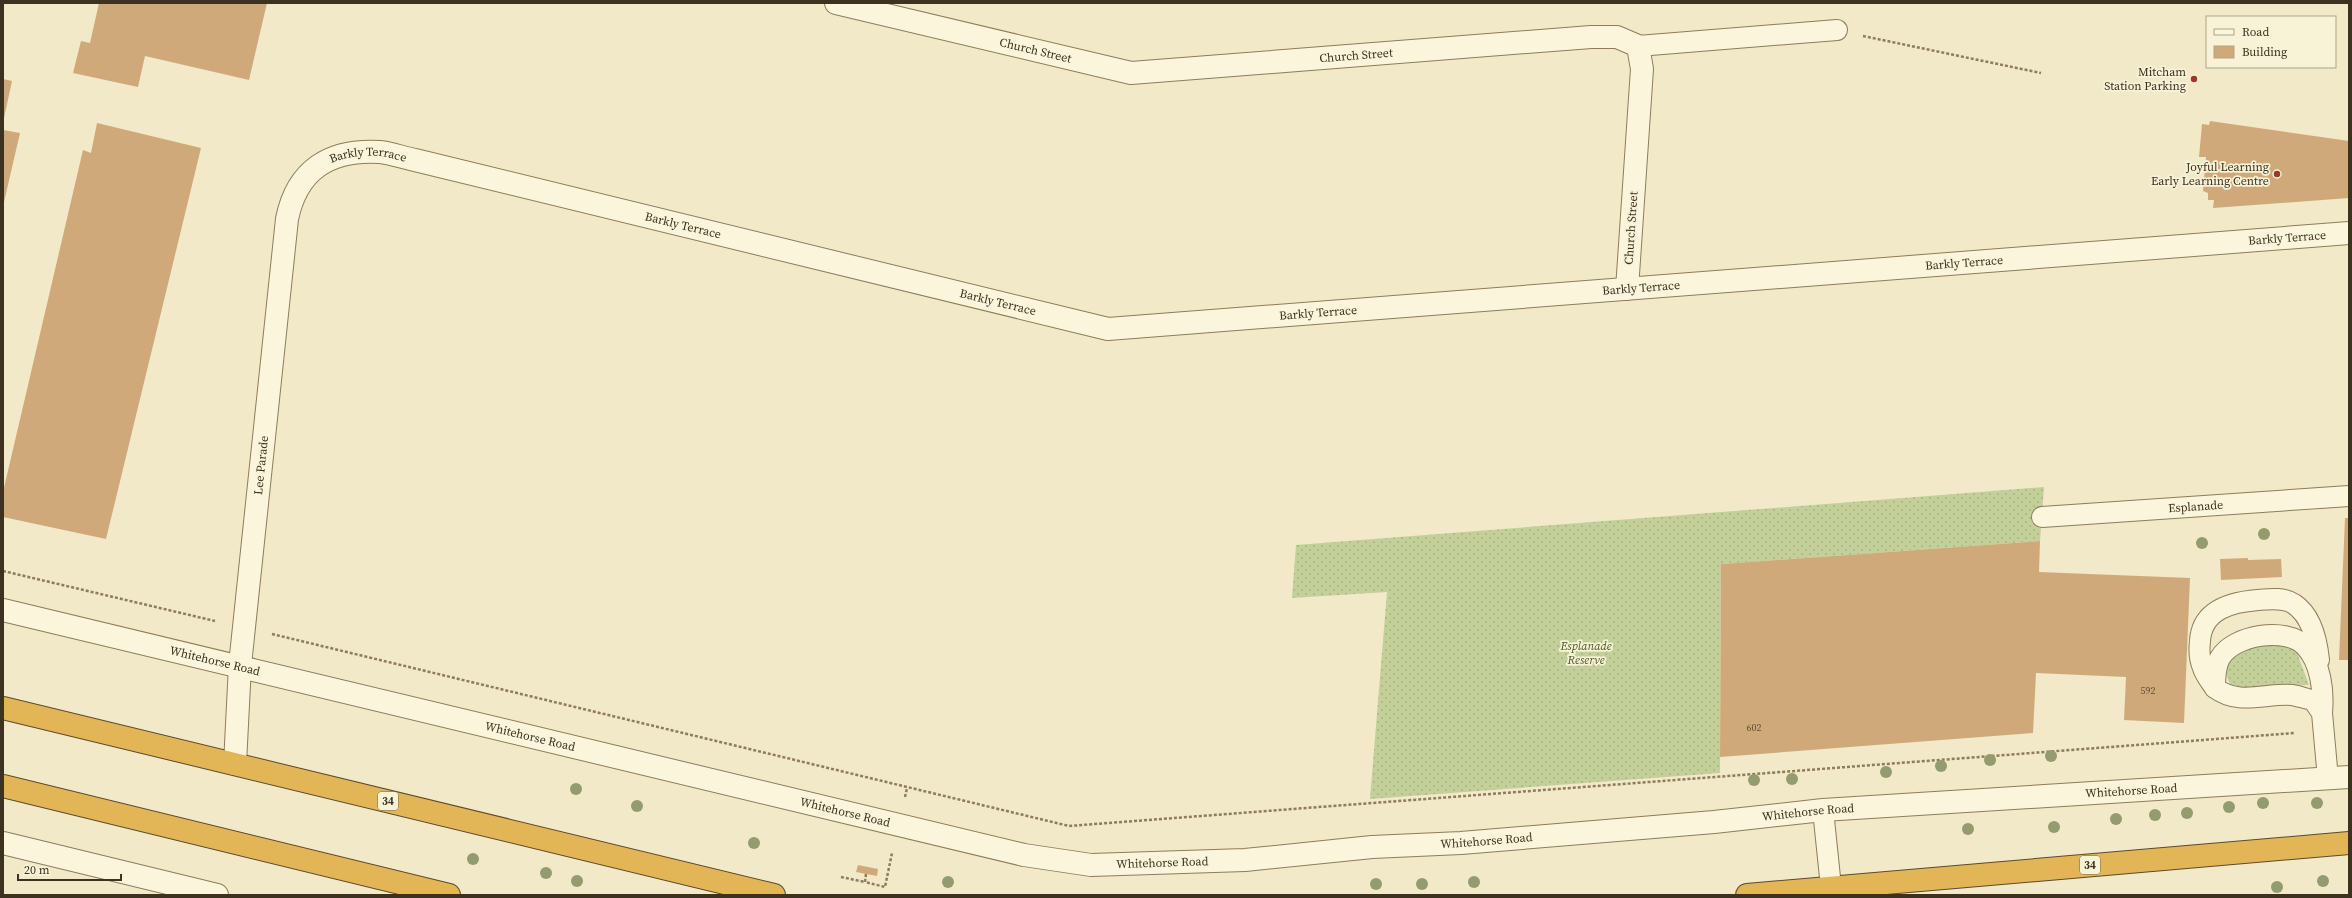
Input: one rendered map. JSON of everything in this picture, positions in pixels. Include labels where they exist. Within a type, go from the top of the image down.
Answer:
[{"type":"highway","name":"34","points":[[3,708],[774,895]]},
{"type":"highway","points":[[3,786],[449,895]]},
{"type":"highway","name":"34","points":[[1746,895],[1831,891],[2349,843]]},
{"type":"street","name":"Church Street","points":[[836,3],[1131,73],[1591,37],[1617,37],[1638,46],[1642,70],[1627,289]]},
{"type":"street","name":"Barkly Terrace","points":[[309,171],[341,155],[379,152],[1108,329],[2349,233]]},
{"type":"street","name":"Lee Parade","points":[[235,764],[240,665],[287,220],[295,190],[309,171]]},
{"type":"street","name":"Whitehorse Road","points":[[3,610],[240,665],[1024,855],[1092,865],[1245,860],[1372,847],[1461,843],[1706,823],[1823,810],[2338,778]]},
{"type":"street","points":[[3,843],[217,895]]},
{"type":"lane","points":[[1638,46],[1838,30]]},
{"type":"lane","name":"Esplanade","points":[[2042,518],[2349,496]]},
{"type":"lane","points":[[2324,722],[2324,690],[2318,651],[2309,620],[2293,603],[2274,598],[2234,603],[2218,609],[2205,620],[2200,636],[2199,651],[2203,668],[2216,688],[2225,695],[2244,698],[2292,695],[2313,700],[2324,722],[2338,778]]},
{"type":"lane","points":[[2216,688],[2215,672],[2220,658],[2230,646],[2246,638],[2289,636],[2305,645],[2314,659],[2324,690]]},
{"type":"lane","points":[[1823,810],[1831,891]]},
{"type":"path","points":[[1838,30],[2041,73]]},
{"type":"path","points":[[3,571],[1069,826],[2324,722]]},
{"type":"path","points":[[840,877],[884,887],[894,845]]},
{"type":"path","points":[[865,882],[866,874]]},
{"type":"green space","name":"Esplanade Reserve","points":[[2044,487],[2040,541],[1721,564],[1720,773],[1370,799],[1387,592],[1292,598],[1296,545]]},
{"type":"green space","points":[[2261,645],[2280,645],[2296,650],[2309,685],[2233,688],[2229,683],[2227,672],[2233,657],[2243,649]]},
{"type":"building","points":[[99,3],[267,3],[249,80],[145,56],[138,87],[73,73],[81,41],[90,43]]},
{"type":"building","points":[[3,79],[12,81],[4,118],[3,117]]},
{"type":"building","name":"Joyful Learning Early Learning Centre","points":[[2210,121],[2349,141],[2349,198],[2213,208],[2214,200],[2208,200],[2208,193],[2203,191],[2206,157],[2199,157],[2202,124],[2209,125]]},
{"type":"building","points":[[97,123],[201,148],[106,539],[3,517],[3,492],[83,150],[91,153]]},
{"type":"building","points":[[3,130],[20,133],[4,202],[3,202]]},
{"type":"building","points":[[2345,518],[2349,518],[2349,660],[2339,660]]},
{"type":"building","points":[[2040,541],[2039,572],[2190,578],[2184,723],[2124,720],[2126,677],[2036,673],[2033,733],[1720,757],[1721,564]]},
{"type":"building","points":[[2248,558],[2248,560],[2281,559],[2282,577],[2221,580],[2220,559]]},
{"type":"building","points":[[858,865],[878,869],[877,876],[856,872]]},
{"type":"place","name":"Mitcham Station Parking","points":[[2194,79]]},
{"type":"place","name":"Joyful Learning Early Learning Centre","points":[[2277,174]]}]
